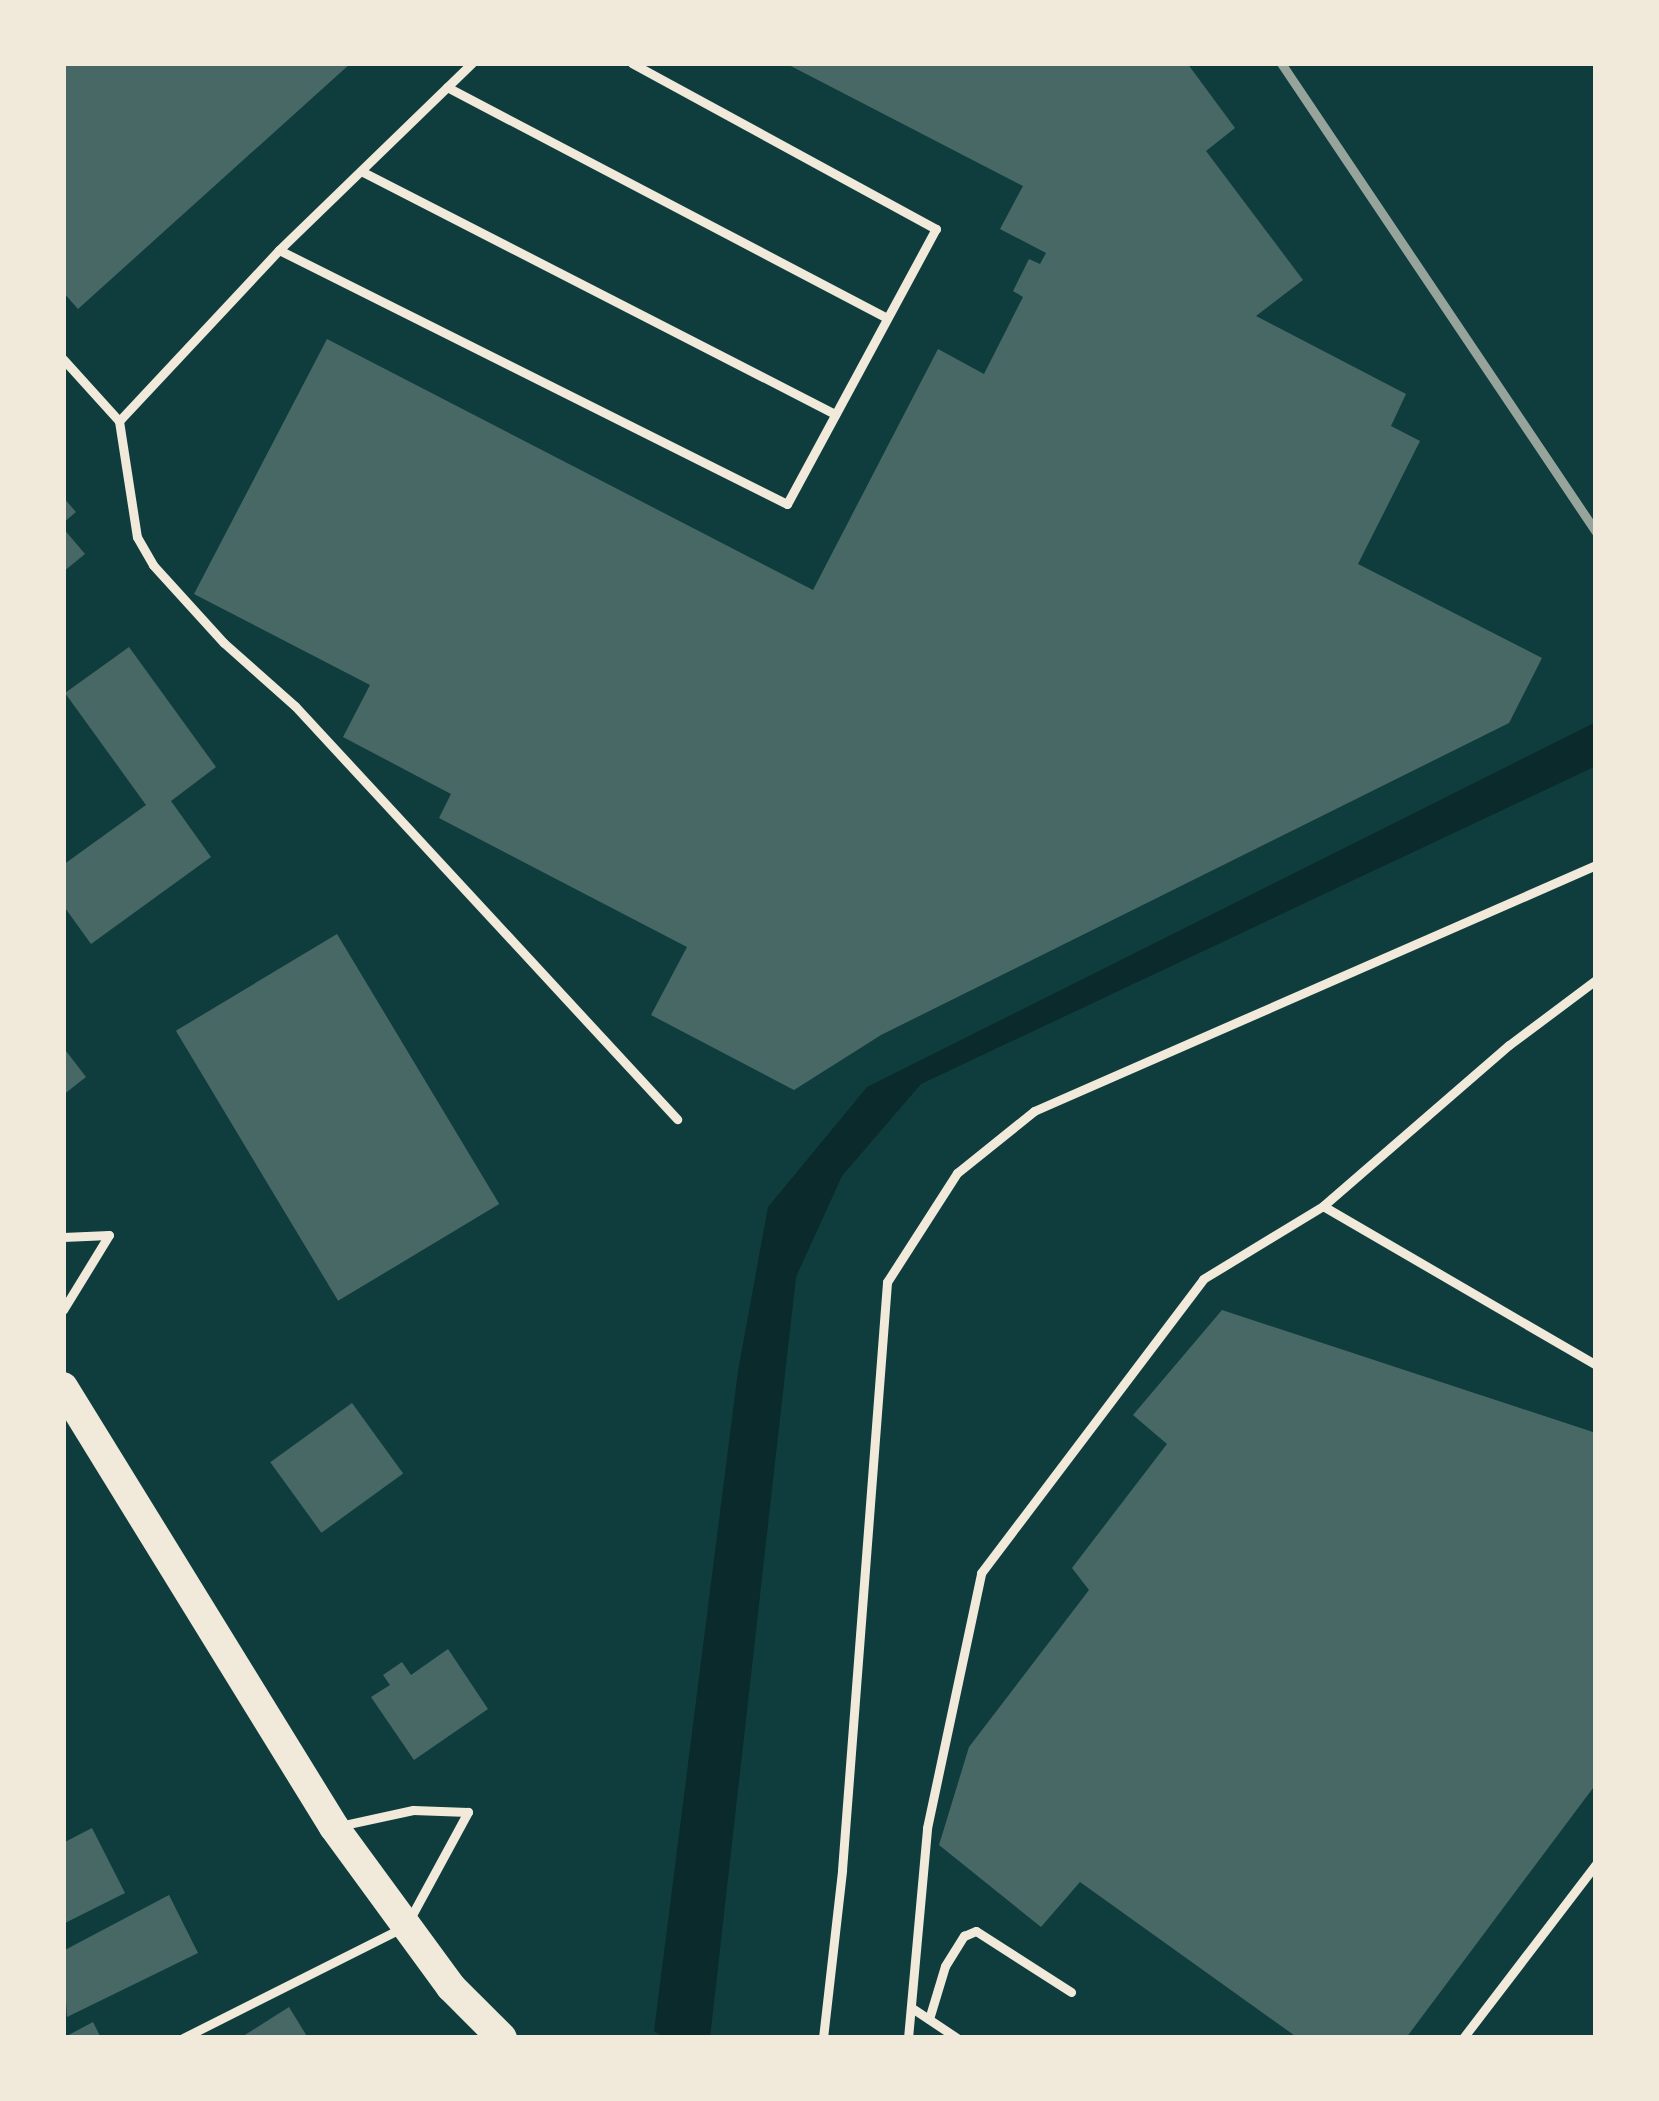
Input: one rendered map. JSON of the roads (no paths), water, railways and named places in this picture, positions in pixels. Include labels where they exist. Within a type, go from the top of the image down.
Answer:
[{"type":"main road","points":[[63,1388],[334,1827],[451,1988],[502,2038]]},
{"type":"lane","points":[[119,421],[279,250],[472,63]]},
{"type":"lane","points":[[279,250],[787,504],[936,229],[632,63]]},
{"type":"lane","points":[[447,87],[887,318]]},
{"type":"lane","points":[[361,171],[835,414]]},
{"type":"lane","points":[[63,359],[119,421],[137,537],[153,565],[224,643],[295,706],[677,1118]]},
{"type":"lane","points":[[823,2038],[842,1870],[887,1282],[957,1173],[1034,1111],[1596,865]]},
{"type":"lane","points":[[908,2038],[927,1828],[981,1573],[1203,1279],[1323,1206],[1509,1045],[1596,980]]},
{"type":"lane","points":[[1323,1206],[1596,1365]]},
{"type":"lane","points":[[63,1237],[109,1235],[63,1310]]},
{"type":"lane","points":[[183,2038],[406,1926],[468,1812],[413,1810],[334,1827]]},
{"type":"lane","points":[[1463,2038],[1596,1864]]},
{"type":"lane","points":[[929,2019],[945,1966],[964,1936],[976,1931],[1071,1992]]},
{"type":"lane","points":[[912,2008],[957,2038]]},
{"type":"water","points":[[1596,722],[1596,766],[921,1084],[842,1176],[796,1277],[710,2038],[665,2038],[654,2031],[738,1371],[768,1207],[867,1087]]},
{"type":"railway","points":[[1281,63],[1596,532]]}]
